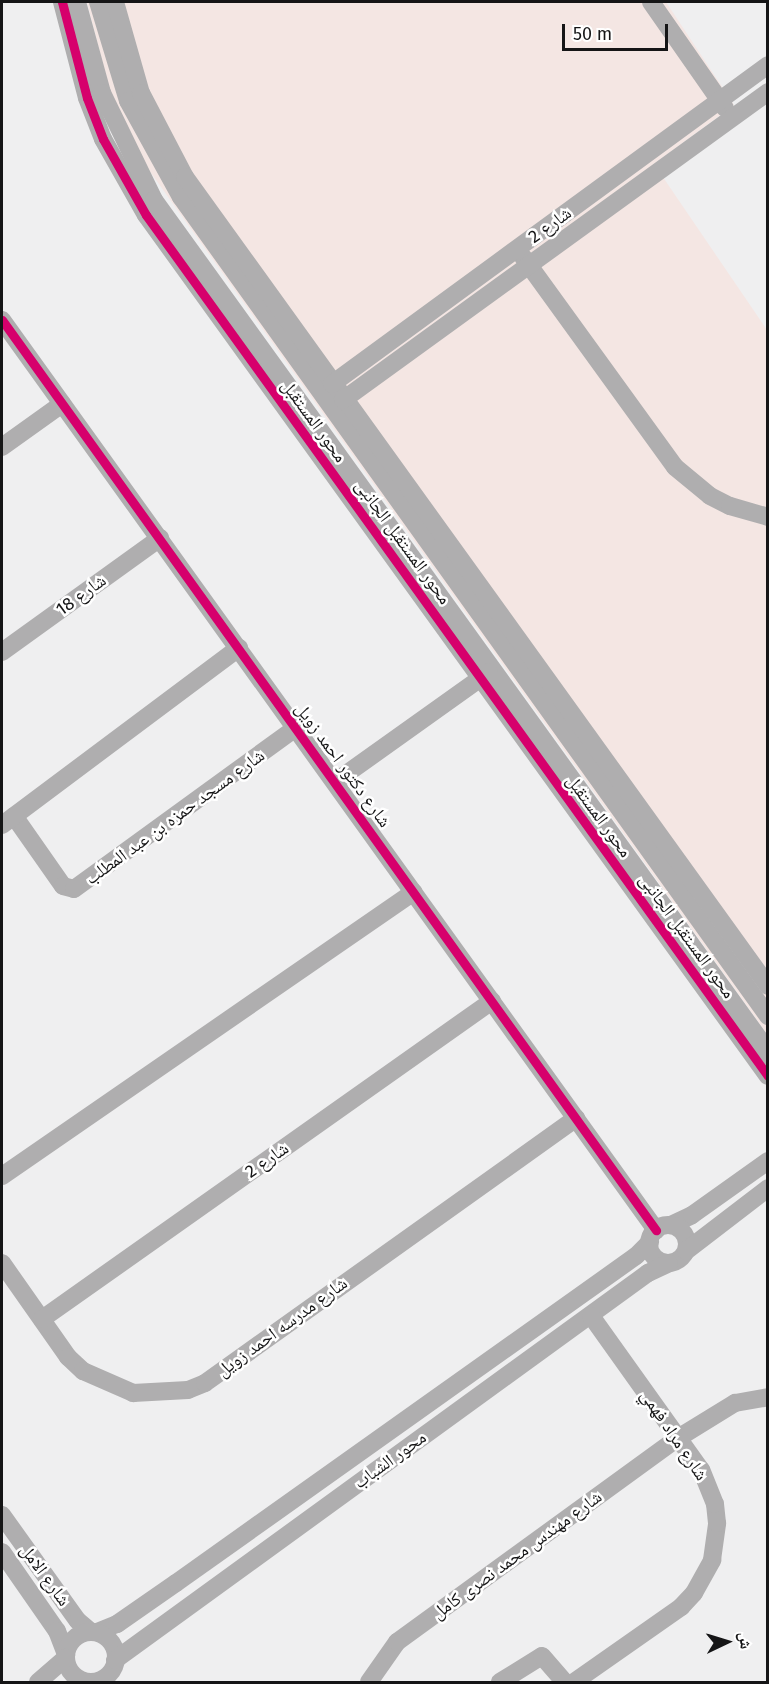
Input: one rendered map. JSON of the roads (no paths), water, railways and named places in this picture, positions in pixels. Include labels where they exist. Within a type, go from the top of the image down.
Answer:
[{"type":"street","name":"محور المستقبل الجانبى","points":[[62,2],[87,98],[108,149],[146,215],[487,673],[768,1076]]},
{"type":"street","name":"محور المستقبل","points":[[77,2],[102,93],[130,157],[154,200],[487,673],[768,1051]]},
{"type":"street","name":"محور المستقبل","points":[[98,2],[118,75],[161,166],[768,1016]]},
{"type":"street","name":"محور المستقبل الجانبى","points":[[115,2],[141,93],[162,140],[343,400],[768,986]]},
{"type":"street","points":[[651,2],[732,117]]},
{"type":"street","name":"شارع 2","points":[[332,384],[768,65]]},
{"type":"street","name":"شارع 2","points":[[343,400],[768,92]]},
{"type":"street","points":[[517,248],[675,467],[710,496],[730,506],[768,517]]},
{"type":"street","name":"شارع دكتور احمد زويل","points":[[2,320],[659,1232]]},
{"type":"street","points":[[2,447],[62,404]]},
{"type":"street","name":"شارع 18","points":[[2,652],[160,538]]},
{"type":"street","points":[[8,821],[239,648]]},
{"type":"street","points":[[335,782],[510,657]]},
{"type":"street","name":"شارع مسجد حمزه بن عبد المطلب","points":[[8,821],[63,886],[74,889],[296,728]]},
{"type":"street","points":[[2,1176],[413,892]]},
{"type":"street","name":"شارع 2","points":[[42,1319],[492,1001]]},
{"type":"street","name":"شارع مدرسه احمد زويل","points":[[2,1263],[68,1357],[99,1381],[133,1394],[188,1390],[205,1383],[576,1118]]},
{"type":"street","name":"محور الشباب","points":[[94,1632],[117,1624],[176,1583],[636,1256],[659,1232],[692,1215],[768,1161]]},
{"type":"street","points":[[686,1251],[683,1232],[659,1232],[656,1258],[669,1263],[681,1258],[686,1251],[768,1188]]},
{"type":"street","name":"محور الشباب","points":[[115,1662],[648,1273],[669,1263]]},
{"type":"street","name":"شارع مراد فهمي","points":[[574,1683],[681,1606],[704,1577],[712,1560],[717,1533],[715,1504],[701,1470],[591,1316]]},
{"type":"street","name":"شارع مهندس محمد نصرى كامل","points":[[369,1683],[397,1642],[678,1438],[735,1403],[768,1397]]},
{"type":"street","name":"شارع الامل","points":[[2,1515],[78,1621],[94,1632]]},
{"type":"street","name":"شارع الامل","points":[[2,1552],[57,1631],[66,1657]]},
{"type":"street","points":[[38,1683],[66,1657],[73,1638],[94,1632],[111,1643],[123,1683]]},
{"type":"street","points":[[500,1683],[542,1656],[566,1683]]},
{"type":"street","points":[[66,1657],[70,1671],[89,1682],[106,1676],[115,1662]]}]
